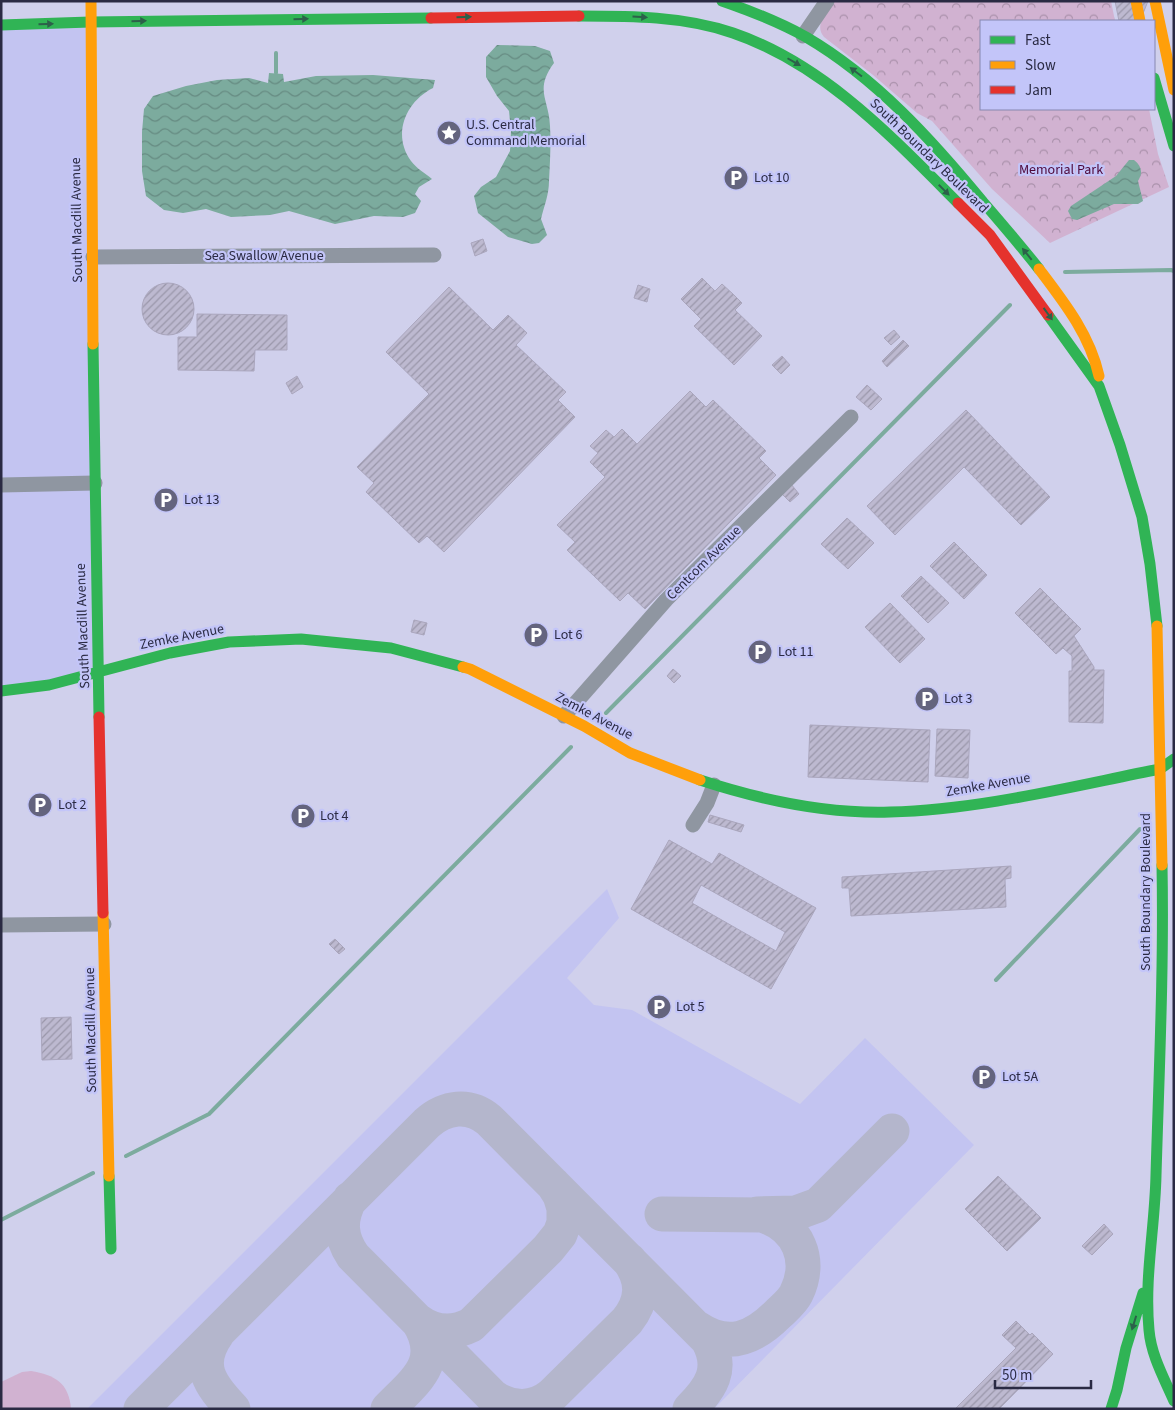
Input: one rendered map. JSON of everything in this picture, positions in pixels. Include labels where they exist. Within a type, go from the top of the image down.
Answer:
[{"type":"street","name":"South Macdill Avenue","points":[[91,1],[95,483],[111,1249]]},
{"type":"street","name":"South Boundary Boulevard","points":[[722,1],[770,19],[830,53],[864,79],[941,150],[1029,256],[1080,326],[1099,366],[1099,386]]},
{"type":"street","points":[[803,36],[827,1]]},
{"type":"street","points":[[1136,1],[1140,20]]},
{"type":"street","points":[[1155,1],[1174,90]]},
{"type":"street","name":"South Boundary Boulevard","points":[[1,26],[90,22],[591,16],[659,18],[699,24],[733,33],[768,48],[791,60],[832,87],[881,126],[990,235],[1099,386],[1120,445],[1142,517],[1150,564],[1158,651],[1163,917],[1156,1190],[1148,1277],[1150,1331],[1153,1350],[1164,1382],[1174,1401]]},
{"type":"street","points":[[1155,81],[1174,146]]},
{"type":"street","name":"Sea Swallow Avenue","points":[[93,257],[434,255]]},
{"type":"street","name":"Centcom Avenue","points":[[564,716],[666,600],[851,417]]},
{"type":"street","points":[[1,485],[95,483]]},
{"type":"street","name":"Zemke Avenue","points":[[1,692],[49,685],[99,670],[170,653],[229,642],[301,639],[390,648],[470,669],[564,716],[630,753],[714,785],[789,804],[856,811],[889,812],[939,809],[997,800],[1160,769],[1174,759]]},
{"type":"street","points":[[1158,651],[1170,673]]},
{"type":"street","points":[[693,825],[708,801],[714,785]]},
{"type":"street","points":[[1,925],[104,924]]},
{"type":"street","points":[[1111,1409],[1126,1348],[1148,1277]]},
{"type":"shaded area","points":[[1,22],[90,22],[99,670],[1,691]]},
{"type":"shaded area","points":[[607,889],[619,918],[567,978],[594,1005],[632,1010],[800,1104],[865,1038],[974,1145],[714,1409],[87,1409]]},
{"type":"green space","name":"Memorial Park","points":[[833,1],[1111,1],[1115,20],[980,20],[980,110],[1149,110],[1158,154],[1169,187],[1050,243],[992,189],[932,121],[917,113],[873,75],[824,37],[820,28],[824,14]]},
{"type":"green space","points":[[31,1371],[47,1375],[59,1382],[67,1393],[71,1409],[1,1409],[1,1382],[22,1372]]},
{"type":"water","points":[[497,45],[535,46],[550,51],[554,63],[548,72],[544,88],[550,126],[550,154],[548,191],[541,219],[547,235],[539,243],[532,244],[508,237],[478,213],[474,196],[481,187],[496,177],[510,151],[509,111],[497,96],[486,77],[486,57]]},
{"type":"water","points":[[269,73],[283,74],[284,82],[316,76],[373,75],[435,80],[433,88],[423,94],[409,110],[402,130],[402,141],[411,161],[418,169],[432,179],[419,187],[415,194],[421,201],[415,213],[403,217],[374,216],[335,224],[289,211],[270,215],[231,217],[206,209],[183,213],[164,210],[146,196],[142,171],[142,132],[144,109],[153,96],[186,86],[217,80],[249,78],[268,83]]},
{"type":"water","points":[[1129,160],[1134,160],[1140,167],[1141,175],[1138,181],[1143,201],[1138,204],[1114,204],[1077,220],[1072,219],[1068,211],[1071,206],[1116,176]]},
{"type":"building","points":[[1115,1],[1148,1],[1140,20],[1119,20]]},
{"type":"building","points":[[483,239],[487,251],[475,256],[471,243]]},
{"type":"building","points":[[702,278],[715,291],[722,284],[733,294],[742,303],[735,310],[762,336],[734,365],[694,326],[701,319],[681,299]]},
{"type":"building","points":[[168,283],[178,285],[186,291],[192,299],[194,309],[192,319],[186,327],[178,333],[168,335],[158,333],[150,327],[144,319],[142,309],[144,299],[150,291],[158,285]]},
{"type":"building","points":[[638,285],[650,289],[647,302],[634,298]]},
{"type":"building","points":[[449,287],[493,330],[508,315],[527,333],[516,345],[566,392],[558,400],[575,417],[444,552],[427,536],[419,543],[366,492],[374,483],[357,467],[429,394],[386,352]]},
{"type":"building","points":[[197,314],[287,315],[287,350],[255,350],[254,371],[178,370],[178,337],[197,337]]},
{"type":"building","points":[[894,330],[900,337],[891,345],[884,338]]},
{"type":"building","points":[[903,340],[909,346],[887,367],[882,361]]},
{"type":"building","points":[[782,356],[790,365],[781,374],[772,365]]},
{"type":"building","points":[[297,376],[303,387],[292,394],[286,383]]},
{"type":"building","points":[[867,385],[882,399],[871,410],[856,397]]},
{"type":"building","points":[[690,391],[706,407],[713,400],[766,451],[759,458],[776,475],[645,609],[628,593],[620,601],[567,550],[575,542],[557,525],[605,477],[590,462],[598,453],[590,446],[606,430],[614,437],[622,429],[637,444]]},
{"type":"building","points":[[966,410],[1050,497],[1021,525],[964,467],[895,535],[867,506]]},
{"type":"building","points":[[791,484],[799,494],[790,502],[781,493]]},
{"type":"building","points":[[847,518],[874,543],[848,569],[821,544]]},
{"type":"building","points":[[954,542],[987,575],[964,599],[930,566]]},
{"type":"building","points":[[921,576],[949,603],[928,623],[901,596]]},
{"type":"building","points":[[1040,588],[1081,629],[1074,636],[1094,667],[1094,670],[1104,670],[1103,723],[1069,722],[1069,671],[1072,671],[1072,656],[1063,648],[1056,654],[1015,613]]},
{"type":"building","points":[[890,603],[925,639],[900,663],[865,627]]},
{"type":"building","points":[[414,620],[427,623],[424,635],[411,632]]},
{"type":"building","points":[[673,669],[681,676],[674,683],[667,676]]},
{"type":"building","points":[[810,725],[930,730],[928,782],[808,777]]},
{"type":"building","points":[[937,729],[970,730],[968,778],[935,776]]},
{"type":"building","points":[[710,815],[744,825],[741,832],[708,822]]},
{"type":"building","points":[[669,840],[712,864],[719,853],[816,908],[771,989],[631,909]],"holes":[[[701,885],[785,932],[776,951],[692,903]]]},
{"type":"building","points":[[1011,866],[1011,878],[1005,879],[1006,907],[851,916],[849,888],[842,888],[842,877]]},
{"type":"building","points":[[335,939],[345,949],[339,954],[329,944]]},
{"type":"building","points":[[71,1017],[72,1059],[42,1060],[41,1018]]},
{"type":"building","points":[[998,1176],[1041,1218],[1007,1251],[965,1209]]},
{"type":"building","points":[[1104,1224],[1113,1234],[1092,1255],[1082,1246]]},
{"type":"building","points":[[1016,1321],[1030,1335],[1032,1333],[1053,1354],[999,1409],[955,1409],[1016,1348],[1002,1335]]},
{"type":"waterway","points":[[276,53],[276,73]]},
{"type":"waterway","points":[[1065,272],[1174,271]]},
{"type":"waterway","points":[[606,713],[1010,305]]},
{"type":"waterway","points":[[126,1156],[209,1114],[571,747]]},
{"type":"waterway","points":[[996,980],[1140,829]]},
{"type":"waterway","points":[[1,1220],[93,1173]]},
{"type":"taxiway","points":[[141,1409],[427,1123],[441,1113],[457,1109],[473,1111],[489,1120],[708,1340],[715,1360],[713,1378],[704,1393],[690,1409]]},
{"type":"taxiway","points":[[757,1214],[796,1213],[818,1205],[892,1131]]},
{"type":"taxiway","points":[[418,1321],[430,1328],[444,1331],[457,1330],[471,1325],[548,1249],[560,1234],[564,1223],[564,1208],[560,1195],[553,1184]]},
{"type":"taxiway","points":[[350,1199],[344,1214],[342,1228],[343,1235],[353,1256],[505,1409]]},
{"type":"taxiway","points":[[662,1214],[762,1215],[785,1227],[799,1246],[803,1269],[796,1294],[788,1305],[769,1323],[750,1335],[730,1339],[719,1338],[697,1328]]},
{"type":"taxiway","points":[[492,1396],[499,1401],[515,1406],[530,1406],[545,1400],[627,1321],[636,1306],[640,1291],[637,1276],[629,1260]]},
{"type":"taxiway","points":[[388,1409],[416,1380],[423,1370],[427,1359],[428,1348],[425,1335],[418,1321]]},
{"type":"taxiway","points":[[217,1334],[210,1345],[206,1365],[212,1383],[233,1409]]},
{"type":"traffic: fast","points":[[722,1],[786,26],[832,53],[856,71],[923,133],[1039,269]]},
{"type":"traffic: fast","points":[[579,16],[657,18],[695,23],[733,33],[766,46],[797,63],[855,105],[882,128],[958,203]]},
{"type":"traffic: fast","points":[[1,25],[90,22],[431,18]]},
{"type":"traffic: fast","points":[[1155,81],[1174,146]]},
{"type":"traffic: fast","points":[[1048,315],[1099,386],[1120,445],[1142,517],[1150,564],[1157,626]]},
{"type":"traffic: fast","points":[[93,344],[99,717]]},
{"type":"traffic: fast","points":[[1,691],[49,685],[170,653],[229,642],[301,639],[391,648],[463,667]]},
{"type":"traffic: fast","points":[[700,780],[746,794],[794,804],[842,811],[890,812],[958,807],[1026,796],[1160,769],[1174,759]]},
{"type":"traffic: fast","points":[[1162,865],[1160,1059],[1148,1311],[1152,1348],[1174,1401]]},
{"type":"traffic: fast","points":[[109,1176],[111,1249]]},
{"type":"traffic: fast","points":[[1111,1409],[1126,1348],[1143,1293]]},
{"type":"traffic: slow","points":[[91,1],[93,344]]},
{"type":"traffic: slow","points":[[1136,1],[1140,20]]},
{"type":"traffic: slow","points":[[1155,1],[1174,90]]},
{"type":"traffic: slow","points":[[1039,269],[1067,307],[1083,333],[1099,376]]},
{"type":"traffic: slow","points":[[1157,626],[1162,865]]},
{"type":"traffic: slow","points":[[463,667],[584,726],[630,753],[700,780]]},
{"type":"traffic: slow","points":[[103,913],[109,1176]]},
{"type":"traffic: jam","points":[[431,18],[579,16]]},
{"type":"traffic: jam","points":[[958,203],[990,235],[1048,315]]},
{"type":"traffic: jam","points":[[99,717],[103,913]]},
{"type":"place","name":"U.S. Central Command Memorial","points":[[449,133]]},
{"type":"place","name":"Lot 10","points":[[736,178]]},
{"type":"place","name":"Lot 13","points":[[166,500]]},
{"type":"place","name":"Lot 6","points":[[536,635]]},
{"type":"place","name":"Lot 11","points":[[760,652]]},
{"type":"place","name":"Lot 3","points":[[927,699]]},
{"type":"place","name":"Lot 2","points":[[40,805]]},
{"type":"place","name":"Lot 4","points":[[303,816]]},
{"type":"place","name":"Lot 5","points":[[659,1007]]},
{"type":"place","name":"Lot 5A","points":[[984,1077]]}]
